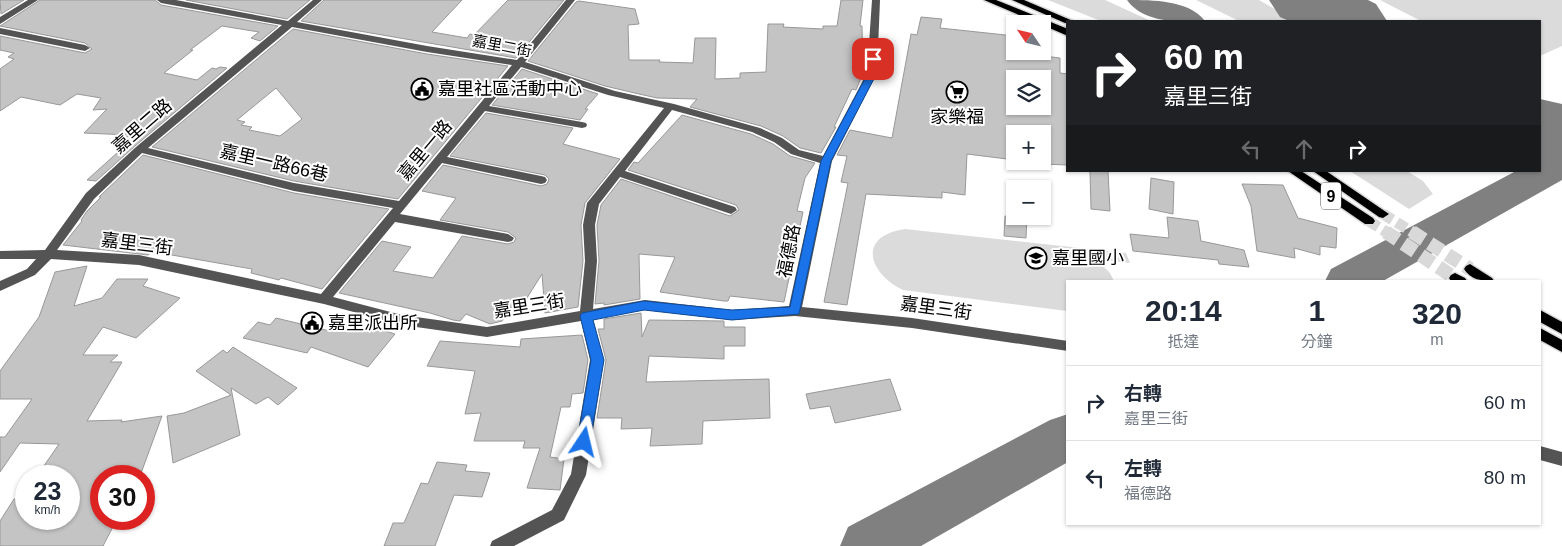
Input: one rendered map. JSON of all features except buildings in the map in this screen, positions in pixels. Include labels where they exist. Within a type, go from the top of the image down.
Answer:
[{"type":"main road","points":[[988,0],[1066,32]]},
{"type":"main road","points":[[1016,0],[1066,21]]},
{"type":"main road","name":"9","points":[[1295,172],[1369,221]]},
{"type":"main road","name":"9","points":[[1320,172],[1383,214]]},
{"type":"main road","points":[[1470,269],[1486,280]]},
{"type":"main road","points":[[1541,316],[1562,329]]},
{"type":"main road","points":[[1541,334],[1562,347]]},
{"type":"street","points":[[0,21],[34,0]]},
{"type":"street","name":"嘉里二街","points":[[161,0],[454,53],[520,62],[612,93],[670,106],[756,130],[778,140],[795,152],[826,161]]},
{"type":"street","name":"嘉里二路","points":[[0,286],[31,272],[48,254],[90,196],[140,149],[318,0]]},
{"type":"street","name":"嘉里一路","points":[[324,299],[571,0]]},
{"type":"street","name":"福德路","points":[[795,311],[826,161],[872,73],[876,0]]},
{"type":"street","points":[[0,31],[85,48]]},
{"type":"street","points":[[498,546],[558,515],[578,475],[597,360],[586,316],[591,261],[589,225],[593,203],[619,173],[670,106]]},
{"type":"street","points":[[483,108],[582,124]]},
{"type":"street","name":"嘉里一路66巷","points":[[140,149],[294,187],[401,206]]},
{"type":"street","points":[[439,160],[541,180]]},
{"type":"street","points":[[619,173],[731,210]]},
{"type":"street","points":[[392,217],[508,238]]},
{"type":"street","name":"嘉里三街","points":[[0,255],[48,254],[138,260],[324,299],[402,320],[486,332],[644,306],[732,315],[795,311],[912,323],[1066,346]]},
{"type":"street","points":[[1541,453],[1562,459]]},
{"type":"shaded area","points":[[1048,0],[1105,0],[1149,20],[1098,20]]},
{"type":"shaded area","points":[[1196,0],[1259,0],[1294,20],[1237,20]]},
{"type":"shaded area","points":[[1380,0],[1562,0],[1562,46],[1541,56],[1541,20],[1419,20]]},
{"type":"shaded area","points":[[1352,172],[1409,172],[1423,181],[1433,194],[1409,209]]},
{"type":"shaded area","points":[[905,229],[1126,253],[1130,263],[1096,259],[1110,273],[1114,280],[1066,280],[1066,311],[903,290],[891,283],[882,274],[873,256],[874,247],[880,239],[890,233]]},
{"type":"taxiway","points":[[1143,0],[1187,20]]},
{"type":"taxiway","points":[[1349,280],[1562,163]]},
{"type":"taxiway","points":[[868,546],[1066,437]]},
{"type":"runway","points":[[1308,0],[1345,20]]},
{"type":"runway","points":[[1541,129],[1562,140]]},
{"type":"tunnel","points":[[1383,214],[1414,233]]},
{"type":"tunnel","points":[[1369,221],[1388,233]]},
{"type":"tunnel","points":[[1386,232],[1455,278]]},
{"type":"tunnel","points":[[1412,232],[1470,269]]},
{"type":"place","name":"嘉里社區活動中心","points":[[422,89]]},
{"type":"place","name":"家樂福","points":[[957,92]]},
{"type":"place","name":"嘉里國小","points":[[1036,258]]},
{"type":"place","name":"嘉里派出所","points":[[312,323]]},
{"type":"route","points":[[584,442],[597,360],[586,316],[644,306],[698,310],[732,315],[795,311],[814,210],[826,161],[872,73],[873,59]]}]
